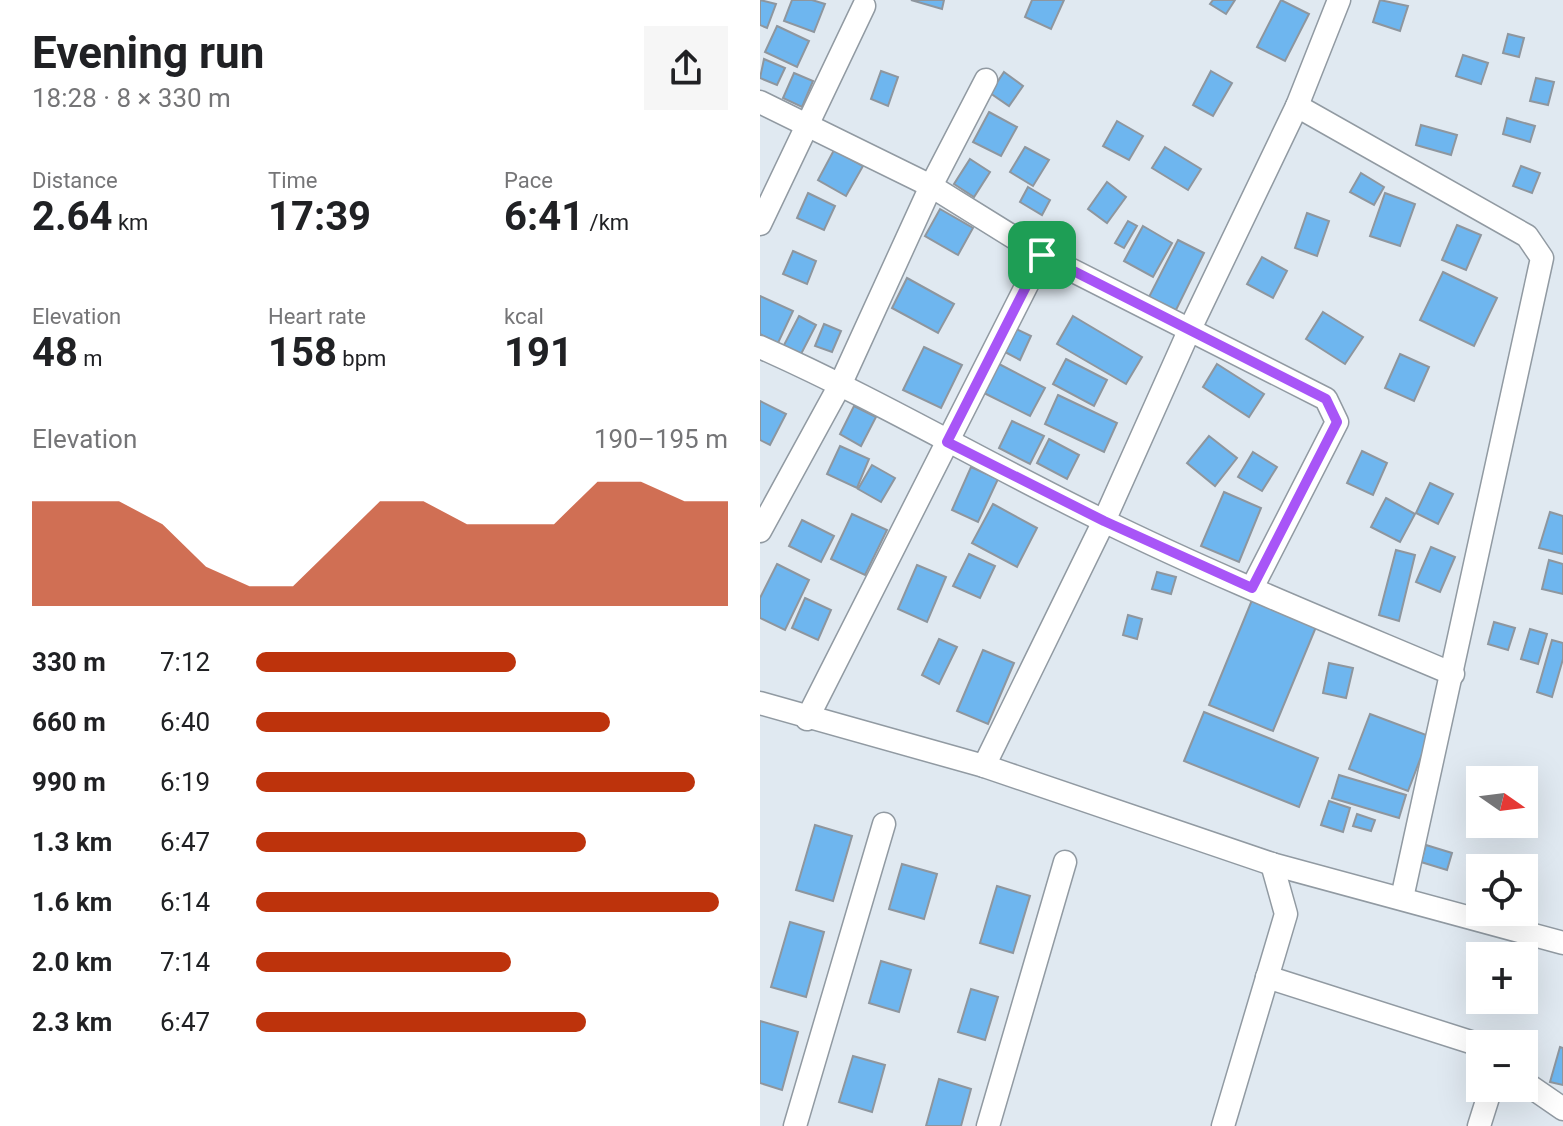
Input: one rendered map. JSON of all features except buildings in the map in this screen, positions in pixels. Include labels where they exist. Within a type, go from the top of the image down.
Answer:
[{"type":"street","points":[[984,766],[1104,521],[1189,331],[1297,106],[1337,1]]},
{"type":"street","points":[[760,224],[864,6]]},
{"type":"street","points":[[760,531],[841,383],[931,186],[986,80]]},
{"type":"street","points":[[760,102],[931,186],[1042,255],[1326,399],[1337,422],[1252,588]]},
{"type":"street","points":[[1297,106],[1527,236],[1542,258],[1402,898]]},
{"type":"street","points":[[807,719],[1042,255]]},
{"type":"street","points":[[760,347],[841,383],[947,442],[1104,521],[1453,674]]},
{"type":"street","points":[[760,703],[807,719],[984,766],[1272,864],[1563,943]]},
{"type":"street","points":[[795,1126],[884,824]]},
{"type":"street","points":[[988,1126],[1065,862]]},
{"type":"street","points":[[1223,1126],[1286,914],[1272,864]]},
{"type":"street","points":[[1267,977],[1466,1041]]},
{"type":"street","points":[[1538,1094],[1563,1109]]},
{"type":"street","points":[[1479,1126],[1487,1102]]},
{"type":"route","points":[[1042,255],[1326,399],[1337,422],[1252,588],[1104,521],[947,442],[1042,255]]}]
